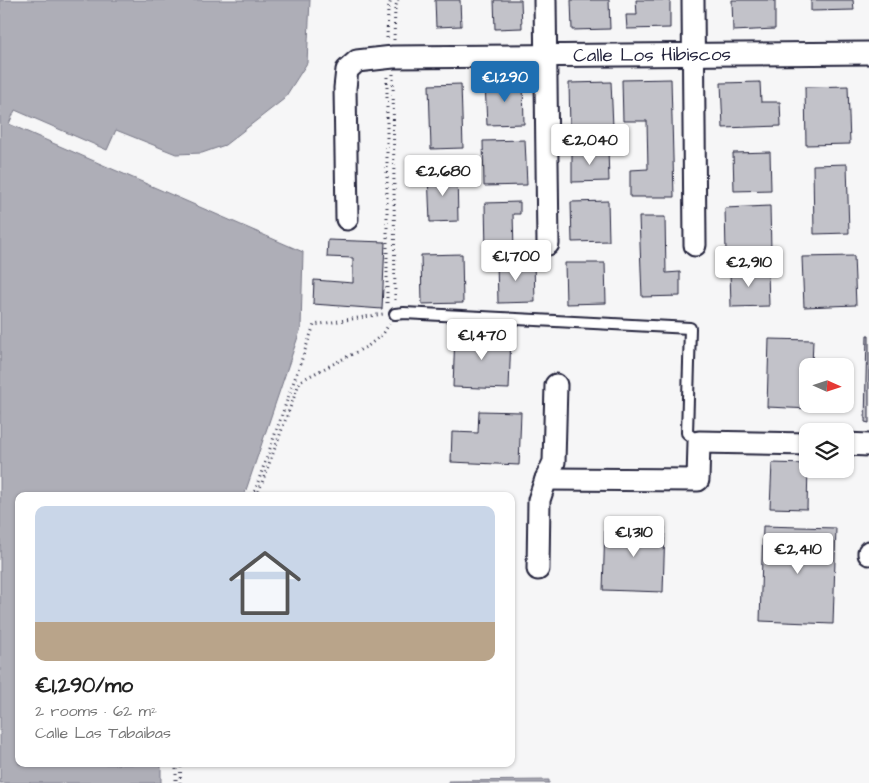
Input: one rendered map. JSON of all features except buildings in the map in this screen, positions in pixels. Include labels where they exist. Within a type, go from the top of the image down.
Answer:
[{"type":"street","points":[[545,0],[548,244]]},
{"type":"street","points":[[692,0],[695,245]]},
{"type":"street","name":"Calle Los Hibiscos","points":[[347,219],[345,88],[347,70],[357,61],[390,57],[869,53]]},
{"type":"street","points":[[538,569],[539,500],[554,462],[556,385]]},
{"type":"street","points":[[546,479],[698,480],[699,442],[799,444]]},
{"type":"street","points":[[854,444],[869,445]]},
{"type":"lane","points":[[391,314],[404,313],[690,328],[686,433],[699,442]]},
{"type":"path","points":[[258,492],[300,381],[368,346],[383,334],[391,314],[390,57],[388,9],[391,0]]},
{"type":"path","points":[[387,303],[390,57],[395,8],[398,0]]},
{"type":"path","points":[[254,492],[314,325],[391,314]]},
{"type":"path","points":[[176,767],[176,783]]},
{"type":"path","points":[[180,783],[181,767]]},
{"type":"shaded area","points":[[0,0],[310,0],[307,63],[284,99],[225,145],[202,153],[176,154],[116,130],[107,150],[15,110],[9,124],[303,252],[301,328],[245,492],[15,492],[15,767],[161,767],[161,783],[0,783]]},
{"type":"shaded area","points":[[549,780],[549,783],[449,783],[448,781]]}]
